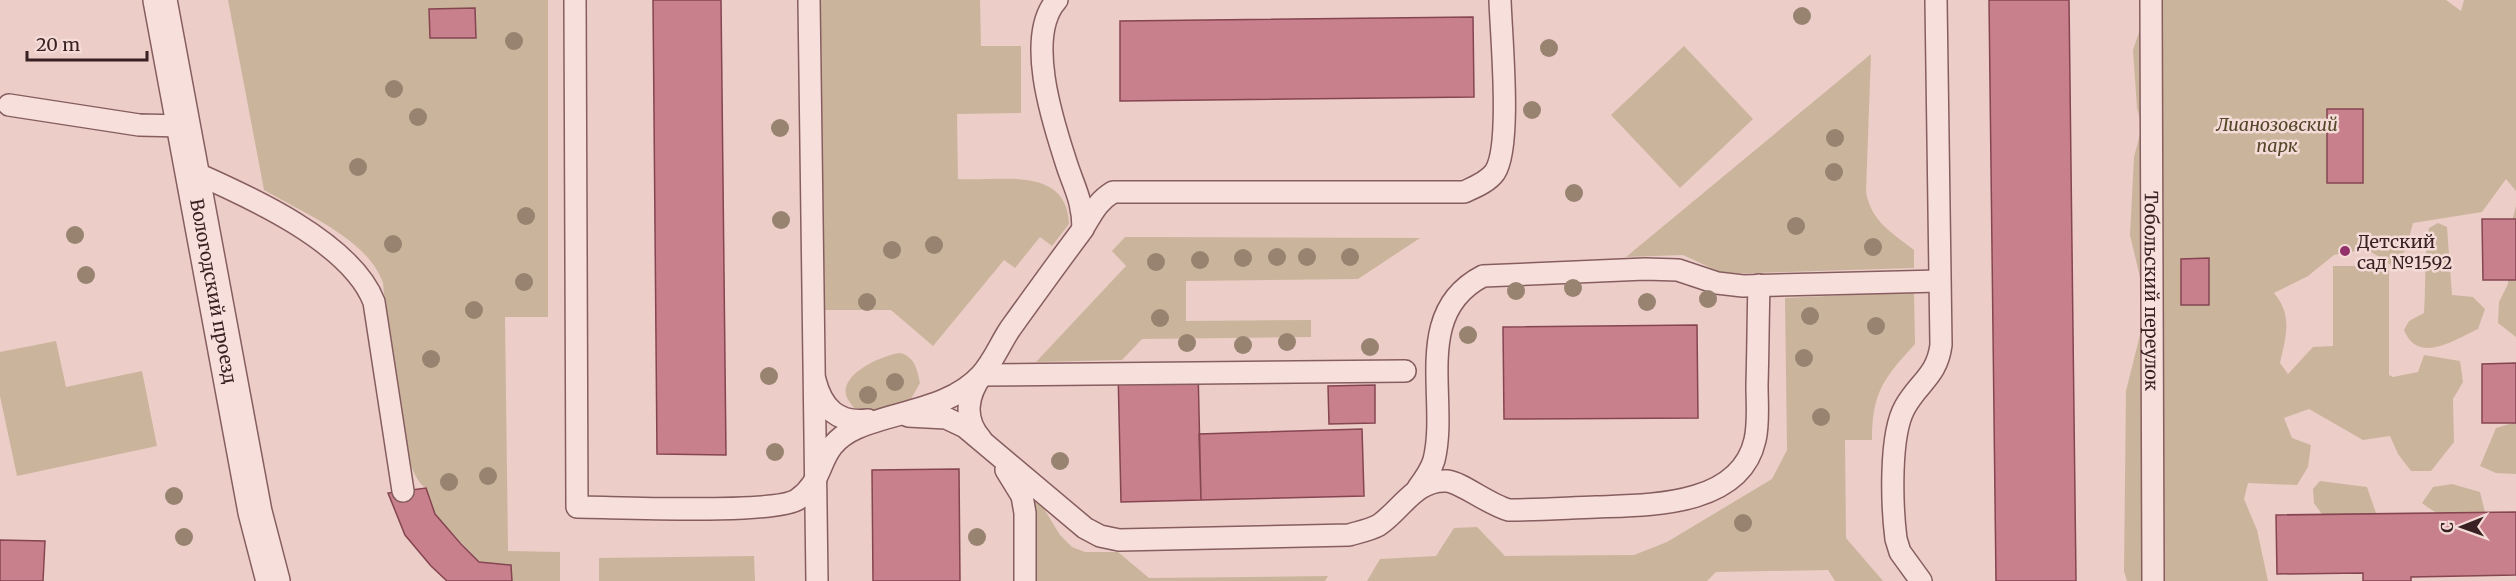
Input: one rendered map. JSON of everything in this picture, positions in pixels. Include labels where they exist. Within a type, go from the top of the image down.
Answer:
[{"type":"street","name":"Вологодский проезд","points":[[160,0],[255,512],[273,581]]},
{"type":"lane","points":[[575,0],[577,507],[774,507],[799,499],[808,491],[816,478],[826,452],[835,440],[847,432],[886,417],[946,399],[982,375],[1405,370]]},
{"type":"lane","points":[[809,0],[817,581]]},
{"type":"lane","points":[[1057,0],[1042,32],[1042,68],[1068,168],[1082,200],[1083,229]]},
{"type":"lane","points":[[1068,168],[1090,189],[1113,192],[1464,192],[1480,185],[1495,172],[1504,144],[1500,0]]},
{"type":"lane","points":[[1921,581],[1900,552],[1896,539],[1895,444],[1904,408],[1933,371],[1939,359],[1935,0]]},
{"type":"lane","name":"Тобольский переулок","points":[[2151,0],[2153,581]]},
{"type":"lane","points":[[9,105],[139,125],[183,126]]},
{"type":"lane","points":[[191,171],[247,196],[341,255],[367,285],[374,302],[404,491]]},
{"type":"lane","points":[[1025,581],[1025,513],[1022,496],[1004,466],[973,430],[968,407],[970,394],[1008,331],[1083,229],[1100,201],[1113,192]]},
{"type":"lane","points":[[815,380],[820,397],[835,415],[858,421],[886,417],[946,418],[965,427],[1084,528],[1100,536],[1119,540],[1348,535],[1378,525],[1418,488],[1434,461],[1437,433],[1435,378],[1439,339],[1456,295],[1467,284],[1483,276],[1645,269],[1678,270],[1717,283],[1759,285],[1939,281]]},
{"type":"lane","points":[[1418,488],[1436,482],[1450,481],[1493,506],[1509,510],[1536,510],[1668,504],[1696,496],[1717,486],[1741,468],[1750,456],[1755,439],[1759,285]]},
{"type":"green space","points":[[228,0],[548,0],[548,317],[505,317],[508,551],[560,552],[560,581],[512,581],[511,565],[479,562],[435,514],[426,488],[416,476],[407,454],[400,425],[390,360],[383,283],[375,267],[364,253],[349,240],[264,190]]},
{"type":"green space","points":[[820,0],[980,0],[981,46],[1021,46],[1021,113],[957,114],[958,179],[1027,180],[1043,184],[1056,192],[1065,205],[1069,224],[1052,246],[1040,237],[1015,268],[1004,260],[933,346],[891,310],[823,310]]},
{"type":"green space","name":"Лианозовский парк","points":[[2156,0],[2446,0],[2461,11],[2464,0],[2516,0],[2516,191],[2506,179],[2482,212],[2413,223],[2406,250],[2391,265],[2367,249],[2334,255],[2308,276],[2274,293],[2286,318],[2286,335],[2280,363],[2288,374],[2313,347],[2333,346],[2333,266],[2389,266],[2389,375],[2393,377],[2418,372],[2424,355],[2460,361],[2463,382],[2453,399],[2454,442],[2431,471],[2411,471],[2398,454],[2390,436],[2363,440],[2309,409],[2284,418],[2292,438],[2311,445],[2308,467],[2297,485],[2248,483],[2244,499],[2257,530],[2268,581],[2127,581],[2124,571],[2126,391],[2147,307],[2130,235],[2134,157],[2142,127],[2137,108],[2133,50],[2146,12]]},
{"type":"green space","points":[[1684,46],[1753,119],[1680,188],[1611,115]]},
{"type":"green space","points":[[1871,54],[1866,192],[1878,219],[1890,232],[1914,250],[1914,268],[1724,274],[1683,255],[1626,257]]},
{"type":"green space","points":[[2516,206],[2516,337],[2498,323],[2499,302],[2508,284],[2508,236]]},
{"type":"green space","points":[[2438,223],[2447,227],[2452,295],[2473,297],[2485,309],[2478,329],[2448,343],[2427,348],[2418,346],[2410,340],[2404,330],[2409,321],[2424,313],[2427,239],[2429,228]]},
{"type":"green space","points":[[1125,237],[1420,238],[1358,279],[1186,281],[1186,321],[1311,320],[1311,337],[1142,339],[1122,360],[1036,362],[1126,266],[1112,251]]},
{"type":"green space","points":[[1914,292],[1915,344],[1895,367],[1877,397],[1872,440],[1845,440],[1846,538],[1883,581],[1835,581],[1828,570],[1716,572],[1707,581],[1367,581],[1380,559],[1436,556],[1454,528],[1477,527],[1505,556],[1634,555],[1667,542],[1772,479],[1787,450],[1785,298]]},
{"type":"green space","points":[[56,341],[66,387],[142,371],[157,446],[17,476],[0,396],[0,352]]},
{"type":"green space","points":[[900,353],[912,361],[920,383],[908,404],[874,412],[854,408],[846,395],[846,387],[850,379],[874,361]]},
{"type":"green space","points":[[2516,422],[2516,474],[2496,473],[2480,466],[2496,428]]},
{"type":"green space","points":[[2320,481],[2367,487],[2376,513],[2373,523],[2326,520],[2314,503],[2313,489]]},
{"type":"green space","points":[[2452,484],[2480,492],[2485,512],[2468,518],[2452,518],[2437,513],[2422,503],[2433,487]]},
{"type":"green space","points":[[1033,491],[1060,535],[1072,547],[1085,552],[1118,552],[1149,578],[1328,576],[1325,581],[1034,581]]},
{"type":"green space","points":[[754,556],[755,581],[599,581],[599,558]]},
{"type":"building","points":[[653,0],[721,0],[726,455],[657,454]]},
{"type":"building","points":[[1989,0],[2069,0],[2076,581],[1996,581]]},
{"type":"building","points":[[475,8],[476,38],[430,38],[429,9]]},
{"type":"building","points":[[1473,17],[1474,97],[1120,101],[1120,21]]},
{"type":"building","points":[[2327,109],[2363,109],[2363,183],[2327,183]]},
{"type":"building","points":[[2482,219],[2516,219],[2516,280],[2483,280]]},
{"type":"building","points":[[2209,258],[2209,305],[2181,305],[2181,259]]},
{"type":"building","points":[[1697,325],[1698,418],[1504,419],[1503,327]]},
{"type":"building","points":[[2516,363],[2516,423],[2482,423],[2482,364]]},
{"type":"building","points":[[1198,368],[1201,500],[1121,502],[1118,370]]},
{"type":"building","points":[[1375,385],[1375,423],[1329,424],[1328,386]]},
{"type":"building","points":[[1362,429],[1364,496],[1201,500],[1199,434]]},
{"type":"building","points":[[959,469],[960,581],[873,581],[872,470]]},
{"type":"building","points":[[426,488],[435,514],[461,544],[479,562],[511,565],[512,581],[447,581],[431,566],[405,535],[388,493]]},
{"type":"building","points":[[2516,512],[2516,575],[2411,577],[2411,581],[2363,581],[2363,573],[2277,574],[2276,515]]},
{"type":"building","points":[[0,540],[45,541],[43,581],[0,581]]},
{"type":"place","name":"Детский сад №1592","points":[[2345,251]]}]
